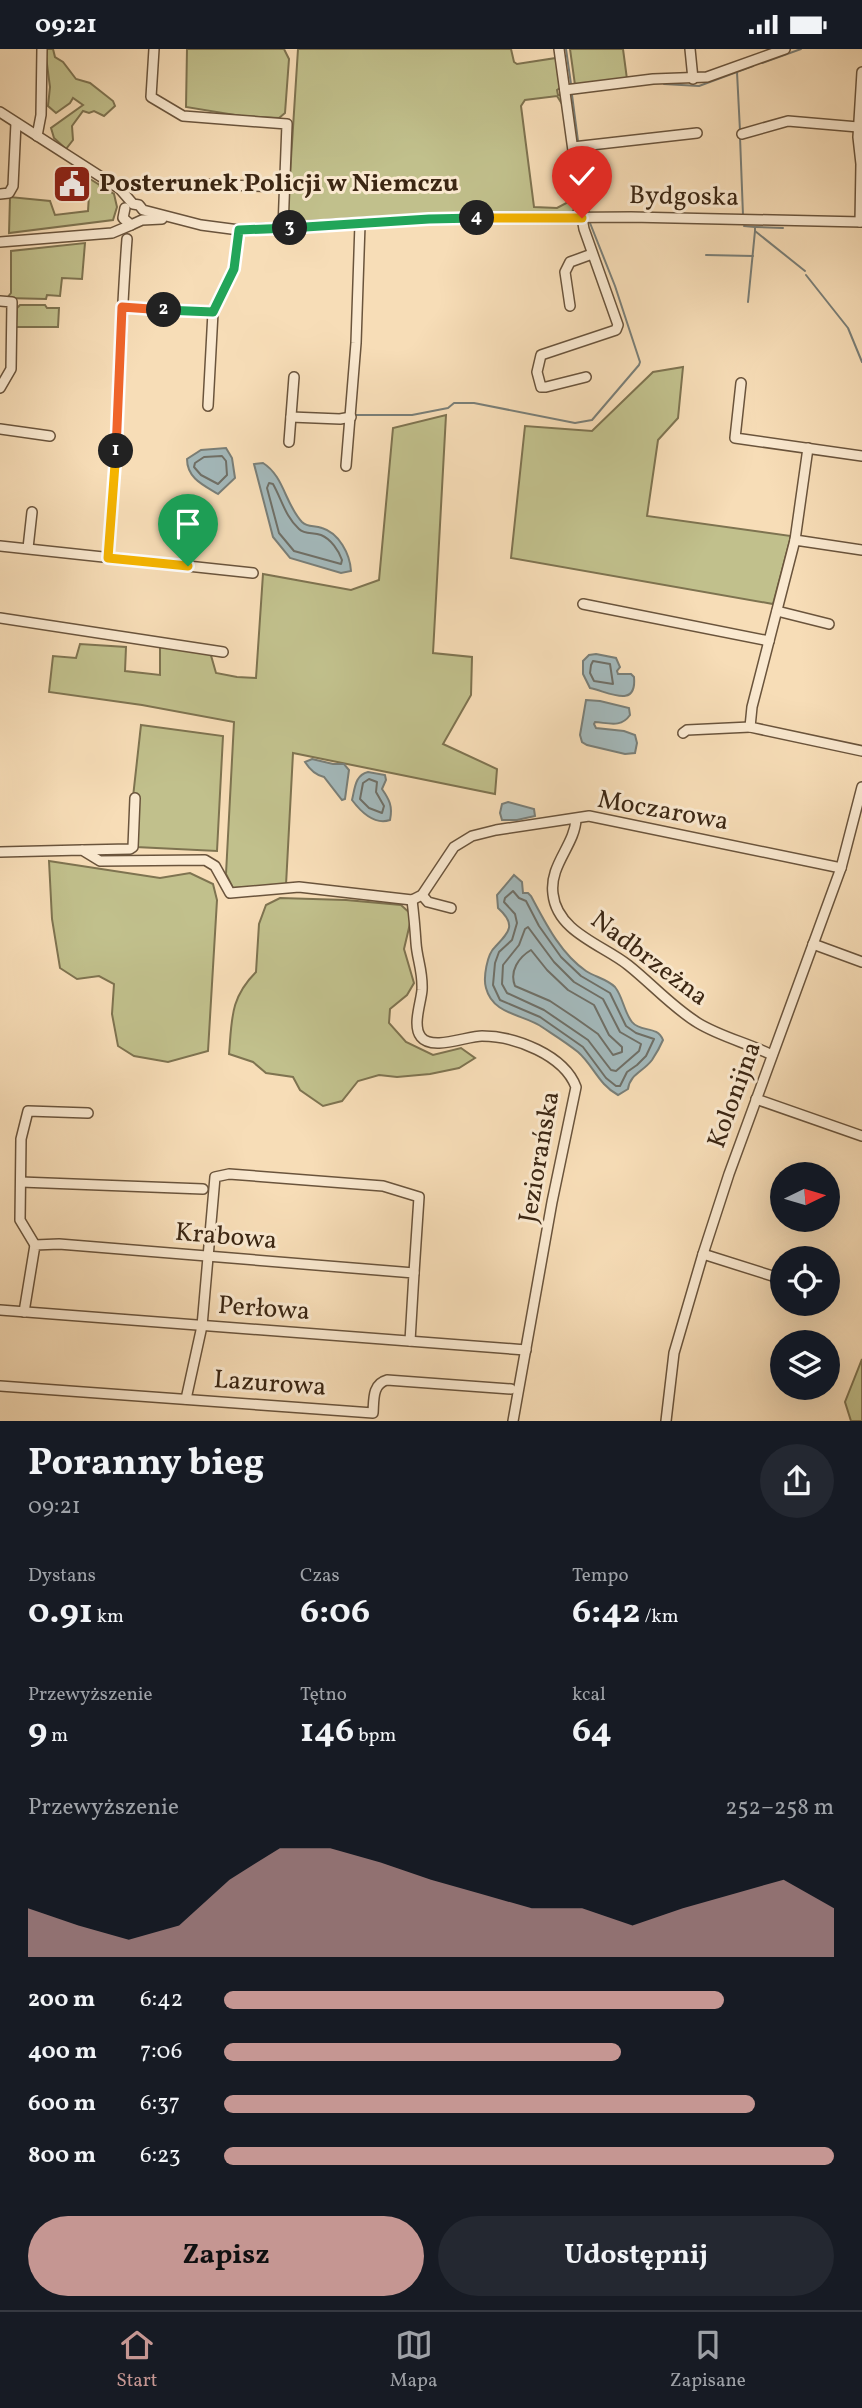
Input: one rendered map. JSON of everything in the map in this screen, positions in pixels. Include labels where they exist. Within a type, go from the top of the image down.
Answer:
[{"type":"street","points":[[37,136],[41,115],[42,49]]},
{"type":"street","points":[[154,49],[151,97],[162,105],[183,115],[287,124],[282,228]]},
{"type":"street","points":[[559,49],[581,218],[617,319],[616,330],[541,355],[537,364],[541,387],[586,377]]},
{"type":"street","points":[[690,49],[693,79]]},
{"type":"street","points":[[565,90],[653,79],[707,78],[785,49]]},
{"type":"street","points":[[861,222],[862,164],[858,127],[862,72]]},
{"type":"street","points":[[0,112],[113,185],[127,210],[131,225]]},
{"type":"street","points":[[742,134],[788,121],[858,127]]},
{"type":"street","points":[[5,194],[13,186],[16,123]]},
{"type":"street","points":[[573,147],[697,133]]},
{"type":"street","points":[[196,184],[284,187]]},
{"type":"street","points":[[0,244],[116,232],[137,224],[142,215],[139,205],[127,210],[106,232]]},
{"type":"street","name":"Bydgoska","points":[[142,215],[239,230],[429,219],[861,222]]},
{"type":"street","points":[[346,466],[351,417],[360,224]]},
{"type":"street","points":[[208,406],[213,312],[234,269],[239,230]]},
{"type":"street","points":[[108,558],[115,480],[127,239]]},
{"type":"street","points":[[570,306],[565,271],[570,262],[592,254]]},
{"type":"street","points":[[0,301],[12,302],[11,369],[0,388]]},
{"type":"street","points":[[122,307],[213,312]]},
{"type":"street","points":[[289,442],[293,377]]},
{"type":"street","points":[[741,383],[735,437],[862,456]]},
{"type":"street","points":[[291,417],[351,417]]},
{"type":"street","points":[[0,429],[50,436]]},
{"type":"street","points":[[750,727],[752,707],[795,540],[808,448]]},
{"type":"street","points":[[28,548],[32,512]]},
{"type":"street","points":[[795,540],[862,550]]},
{"type":"street","points":[[0,546],[253,573]]},
{"type":"street","points":[[583,604],[769,641]]},
{"type":"street","points":[[777,611],[829,624]]},
{"type":"street","points":[[0,618],[223,652]]},
{"type":"street","points":[[683,733],[687,730],[750,727],[862,751]]},
{"type":"street","name":"Kolonijna","points":[[666,1421],[676,1345],[703,1254],[756,1098],[841,868],[862,787]]},
{"type":"street","points":[[0,852],[130,849],[133,847],[135,798]]},
{"type":"street","name":"Moczarowa","points":[[412,901],[422,895],[454,847],[472,836],[589,816],[841,868]]},
{"type":"street","name":"Nadbrzeżna","points":[[576,819],[576,829],[554,877],[553,895],[561,914],[588,941],[627,964],[676,1007],[699,1023],[772,1055]]},
{"type":"street","points":[[82,850],[100,862],[205,860],[215,866],[230,893],[299,887],[412,901]]},
{"type":"street","points":[[422,895],[428,902],[451,908]]},
{"type":"street","name":"Jeziorańska","points":[[412,901],[416,944],[422,966],[417,1025],[419,1036],[426,1041],[438,1043],[486,1036],[521,1044],[542,1051],[572,1077],[576,1087],[552,1202],[513,1421]]},
{"type":"street","points":[[813,944],[862,963]]},
{"type":"street","points":[[756,1098],[862,1136]]},
{"type":"street","points":[[24,1312],[35,1245],[20,1220],[21,1139],[29,1111],[88,1113]]},
{"type":"street","points":[[186,1399],[202,1326],[208,1256],[208,1189],[215,1177],[229,1174],[383,1186],[419,1196],[411,1341]]},
{"type":"street","points":[[21,1182],[208,1189]]},
{"type":"street","name":"Krabowa","points":[[35,1245],[60,1244],[414,1273]]},
{"type":"street","points":[[703,1254],[770,1275]]},
{"type":"street","name":"Perłowa","points":[[0,1310],[526,1350]]},
{"type":"street","name":"Lazurowa","points":[[0,1386],[373,1413],[375,1388],[380,1382],[387,1380],[511,1389]]},
{"type":"shaded area","points":[[45,49],[53,49],[55,57],[63,62],[76,79],[90,83],[113,101],[115,106],[104,116],[94,111],[83,111],[72,126],[73,140],[66,149],[54,138],[51,128],[83,105],[73,98],[56,113],[48,106],[50,87]]},
{"type":"shaded area","points":[[187,49],[284,49],[289,59],[285,113],[279,118],[241,116],[186,107]]},
{"type":"shaded area","points":[[298,49],[511,49],[517,64],[556,58],[560,88],[557,90],[562,104],[557,96],[525,100],[521,106],[534,207],[557,208],[574,199],[574,210],[571,213],[287,222]]},
{"type":"shaded area","points":[[570,49],[623,49],[627,79],[575,85]]},
{"type":"shaded area","points":[[90,179],[114,194],[117,207],[113,220],[9,233],[10,197],[50,201],[55,215],[88,211]]},
{"type":"shaded area","points":[[85,243],[82,279],[62,278],[60,296],[47,295],[46,299],[7,298],[11,293],[11,251]]},
{"type":"shaded area","points":[[20,305],[59,308],[58,327],[16,327],[17,308]]},
{"type":"shaded area","points":[[683,367],[678,418],[658,440],[647,516],[791,536],[773,604],[511,558],[525,426],[592,431],[653,372]]},
{"type":"shaded area","points":[[446,415],[433,653],[472,657],[471,695],[443,744],[497,769],[495,794],[293,753],[286,885],[233,888],[226,874],[234,722],[49,692],[53,656],[76,658],[80,644],[126,647],[125,671],[160,675],[160,647],[210,652],[216,673],[256,678],[263,574],[351,590],[379,580],[393,428]]},
{"type":"shaded area","points":[[141,725],[223,736],[217,851],[136,847],[133,797]]},
{"type":"shaded area","points":[[49,861],[160,878],[190,873],[213,884],[217,900],[208,1051],[168,1062],[134,1056],[118,1046],[112,1014],[114,984],[99,976],[77,979],[60,968],[52,919]]},
{"type":"shaded area","points":[[280,898],[401,905],[412,915],[404,949],[414,983],[407,995],[390,1009],[389,1023],[406,1042],[433,1055],[461,1048],[475,1058],[459,1068],[430,1074],[397,1077],[379,1075],[358,1081],[342,1101],[323,1106],[300,1090],[293,1077],[266,1073],[253,1062],[229,1054],[237,1000],[256,972],[259,924],[266,905]]},
{"type":"shaded area","points":[[862,1359],[862,1421],[851,1421],[845,1402]]},
{"type":"water","points":[[226,448],[232,458],[235,478],[218,494],[193,476],[187,459],[201,450]]},
{"type":"water","points":[[263,463],[276,475],[302,522],[334,534],[346,551],[351,571],[341,573],[290,558],[273,537],[254,464]]},
{"type":"water","points":[[589,655],[616,658],[620,667],[618,674],[631,674],[634,677],[631,693],[620,696],[590,688],[583,674],[583,661]]},
{"type":"water","points":[[586,700],[629,708],[630,715],[623,722],[594,724],[596,728],[635,735],[635,753],[625,754],[582,742],[580,735]]},
{"type":"water","points":[[312,759],[344,764],[349,770],[345,799],[342,800],[324,777],[315,773],[305,762]]},
{"type":"water","points":[[368,772],[385,775],[382,789],[390,803],[390,820],[374,819],[352,800],[358,779]]},
{"type":"water","points":[[508,802],[534,809],[535,816],[502,820],[502,804]]},
{"type":"water","points":[[514,875],[522,882],[523,893],[531,896],[554,937],[568,955],[586,971],[615,987],[632,1022],[657,1032],[663,1040],[652,1060],[634,1076],[628,1089],[618,1095],[606,1086],[574,1049],[534,1023],[502,1009],[490,997],[485,984],[488,960],[492,950],[509,928],[508,919],[498,908],[497,895]]},
{"type":"waterway","points":[[566,49],[571,84]]},
{"type":"waterway","points":[[762,63],[801,49]]},
{"type":"waterway","points":[[664,84],[699,86],[753,66]]},
{"type":"waterway","points":[[737,72],[740,131]]},
{"type":"waterway","points":[[572,95],[578,141]]},
{"type":"waterway","points":[[740,137],[743,215]]},
{"type":"waterway","points":[[579,150],[582,170]]},
{"type":"waterway","points":[[583,178],[589,213]]},
{"type":"waterway","points":[[356,415],[412,415],[448,408],[454,403],[474,403],[575,423],[592,420],[640,362],[615,286],[590,223]]},
{"type":"waterway","points":[[744,226],[755,227],[755,231],[805,271]]},
{"type":"waterway","points":[[756,227],[783,228]]},
{"type":"waterway","points":[[748,302],[755,231]]},
{"type":"waterway","points":[[706,255],[753,256]]},
{"type":"waterway","points":[[806,275],[848,328],[862,362]]},
{"type":"place","name":"Posterunek Policji w Niemczu","points":[[72,184]]},
{"type":"route","points":[[188,566],[108,558],[118,419],[122,307],[213,312],[215,303],[234,269],[239,230],[429,219],[582,218]]}]
